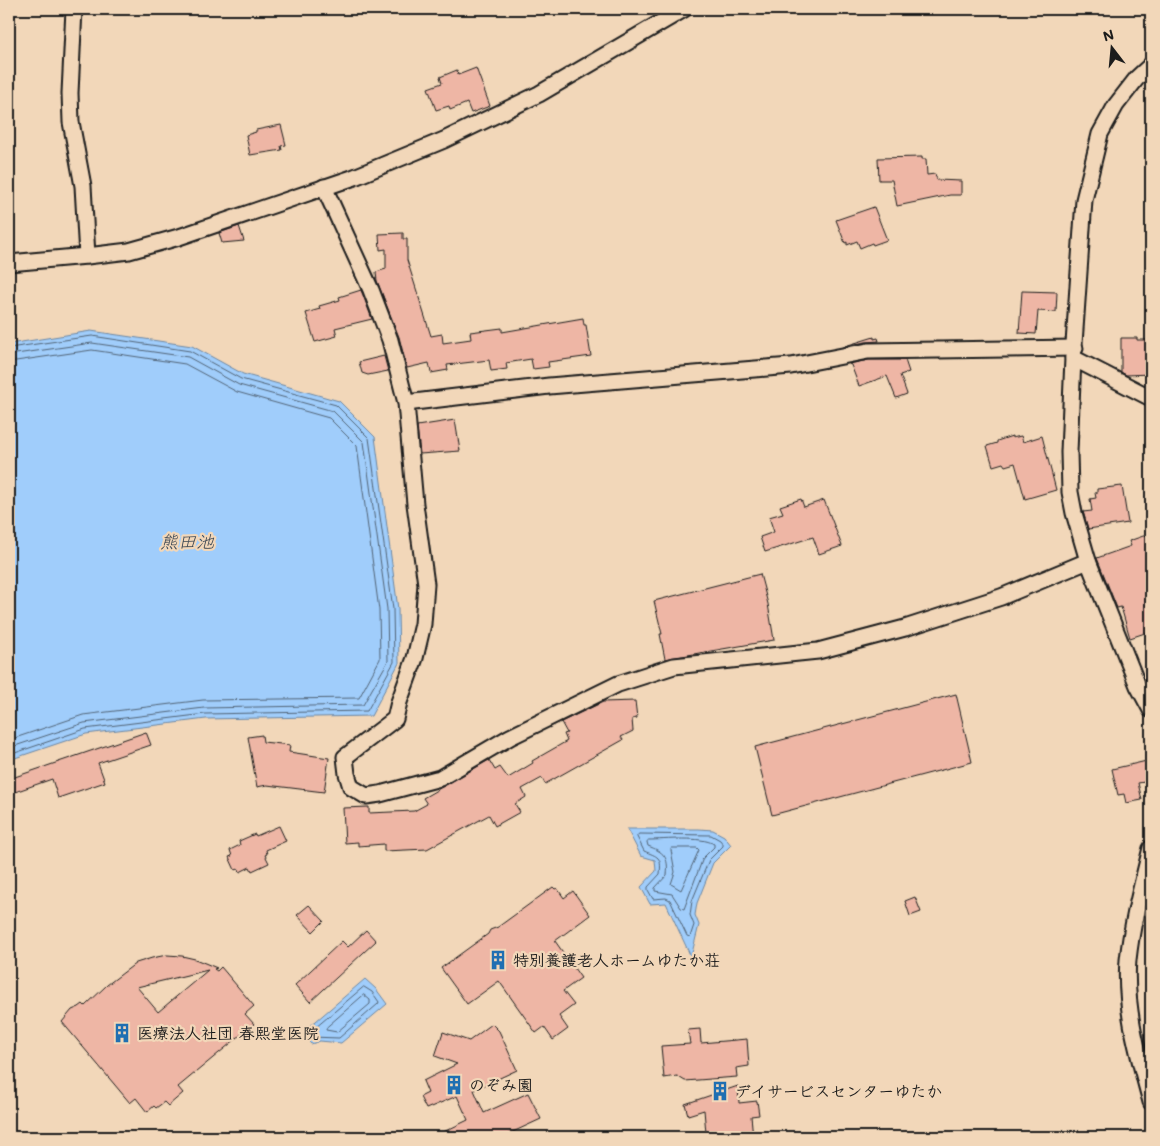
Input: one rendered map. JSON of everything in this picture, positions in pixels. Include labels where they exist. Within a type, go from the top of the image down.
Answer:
[{"type":"street","points":[[74,9],[70,93],[71,112],[83,186],[87,256]]},
{"type":"street","points":[[9,263],[129,251],[179,237],[352,178],[444,140],[538,94],[684,9]]},
{"type":"street","points":[[1151,65],[1137,78],[1116,105],[1100,134],[1084,200],[1069,452],[1070,492],[1088,562],[1138,686],[1151,710]]},
{"type":"street","points":[[324,187],[371,290],[390,340],[406,403],[417,519],[426,584],[423,624],[415,658],[395,719],[346,757],[347,774],[351,787],[366,796],[440,778],[510,737],[618,684],[674,666],[818,651],[905,628],[1001,597],[1088,562]]},
{"type":"street","points":[[406,403],[549,386],[791,366],[868,351],[1074,353],[1151,398]]},
{"type":"street","points":[[1151,848],[1138,901],[1128,960],[1128,995],[1134,1031],[1151,1102]]},
{"type":"water","name":"熊田池","points":[[91,331],[192,346],[243,374],[339,401],[375,437],[398,609],[399,663],[371,716],[206,719],[86,734],[9,760],[9,344]]},
{"type":"water","points":[[627,829],[713,830],[724,836],[731,845],[713,863],[697,903],[695,915],[699,925],[691,957],[666,903],[650,904],[641,887],[656,871],[655,860],[641,856]]},
{"type":"water","points":[[365,979],[376,989],[387,1004],[341,1043],[320,1041],[311,1044],[304,1037],[309,1027]]},
{"type":"building","points":[[476,68],[490,106],[471,113],[467,103],[450,110],[449,106],[436,110],[428,88],[442,83],[440,77],[457,70],[458,75]]},
{"type":"building","points":[[281,125],[286,145],[281,146],[282,150],[250,155],[246,135],[256,132],[256,130]]},
{"type":"building","points":[[922,157],[922,159],[926,159],[927,175],[935,174],[937,180],[961,181],[961,195],[950,195],[897,206],[892,180],[879,180],[878,158]]},
{"type":"building","points":[[874,207],[887,240],[860,248],[857,241],[847,245],[836,220]]},
{"type":"building","points":[[239,226],[244,241],[222,243],[219,233]]},
{"type":"building","points":[[403,233],[403,239],[407,239],[407,260],[431,336],[442,334],[443,343],[471,339],[470,332],[502,328],[502,332],[583,318],[591,356],[548,362],[549,367],[533,369],[531,359],[506,363],[507,369],[491,371],[489,360],[447,365],[448,370],[431,373],[429,363],[407,368],[399,337],[377,281],[376,272],[386,269],[386,249],[380,250],[379,234]]},
{"type":"building","points":[[361,290],[372,319],[335,328],[337,336],[315,342],[306,313],[320,309],[319,306],[340,300],[339,297]]},
{"type":"building","points":[[1022,291],[1057,292],[1056,312],[1038,311],[1036,334],[1019,333]]},
{"type":"building","points":[[874,337],[874,339],[878,338],[879,341],[845,346]]},
{"type":"building","points":[[1121,338],[1151,340],[1151,374],[1126,375],[1121,372]]},
{"type":"building","points":[[384,356],[388,371],[368,375],[362,373],[359,362]]},
{"type":"building","points":[[869,360],[905,360],[909,372],[900,375],[907,394],[896,398],[887,376],[859,386],[849,364]]},
{"type":"building","points":[[455,420],[460,451],[420,454],[417,426]]},
{"type":"building","points":[[1012,436],[1012,438],[1021,436],[1023,442],[1042,436],[1056,490],[1025,499],[1015,463],[1005,466],[1003,463],[993,466],[987,446]]},
{"type":"building","points":[[1122,486],[1128,523],[1088,529],[1083,512],[1092,511],[1090,499],[1096,498],[1095,493],[1097,493],[1097,489]]},
{"type":"building","points":[[801,499],[804,507],[824,500],[842,546],[819,554],[813,537],[765,552],[760,537],[774,532],[769,517],[783,513],[780,506]]},
{"type":"building","points":[[1149,534],[1151,541],[1151,631],[1130,638],[1121,607],[1117,608],[1097,558],[1131,546],[1129,541]]},
{"type":"building","points":[[760,574],[768,604],[774,640],[665,659],[660,634],[662,634],[654,601]]},
{"type":"building","points":[[956,694],[972,762],[772,815],[755,747]]},
{"type":"building","points":[[635,701],[637,718],[632,719],[633,731],[621,737],[623,740],[545,784],[542,778],[522,789],[526,797],[515,804],[520,812],[495,826],[489,815],[427,849],[384,851],[384,844],[358,846],[358,842],[345,843],[343,808],[369,807],[369,813],[414,811],[427,804],[423,798],[489,760],[495,770],[500,767],[508,778],[533,763],[532,761],[567,741],[564,734],[567,733],[561,722],[603,702]]},
{"type":"building","points":[[146,732],[151,745],[98,763],[105,782],[58,798],[52,779],[9,794],[9,779]]},
{"type":"building","points":[[262,735],[263,742],[290,745],[289,752],[329,758],[324,792],[267,785],[257,787],[248,737]]},
{"type":"building","points":[[1151,760],[1151,781],[1138,783],[1142,800],[1126,803],[1124,794],[1118,795],[1112,769]]},
{"type":"building","points":[[279,826],[286,841],[266,850],[267,854],[265,855],[269,863],[252,871],[250,867],[240,872],[239,869],[235,870],[229,857],[232,856],[230,850],[240,845],[239,841]]},
{"type":"building","name":"特別養護老人ホームゆたか荘","points":[[553,887],[557,888],[564,898],[573,891],[590,915],[555,941],[581,978],[563,991],[574,1005],[559,1016],[568,1029],[553,1040],[544,1027],[536,1033],[499,981],[467,1004],[441,968],[488,934],[490,930],[498,927]]},
{"type":"building","points":[[915,897],[921,912],[910,916],[905,901]]},
{"type":"building","points":[[309,905],[324,921],[313,932],[297,915]]},
{"type":"building","points":[[366,930],[376,941],[310,1002],[295,985],[342,941],[348,947]]},
{"type":"building","name":"医療法人社団 春熙堂医院","points":[[167,955],[182,956],[217,968],[214,969],[217,971],[221,967],[254,1006],[245,1014],[254,1024],[178,1087],[183,1093],[168,1106],[164,1102],[156,1108],[154,1106],[147,1112],[136,1098],[130,1103],[62,1022],[72,1010],[83,1004],[85,1006],[107,985],[136,963]],"holes":[[[208,970],[158,1012],[137,987]]]},
{"type":"building","name":"のぞみ園","points":[[492,1024],[499,1031],[517,1070],[474,1090],[484,1113],[528,1093],[541,1119],[502,1137],[433,1137],[468,1120],[457,1096],[426,1109],[420,1097],[428,1093],[423,1081],[457,1064],[435,1056],[443,1032],[469,1041]]},
{"type":"building","points":[[700,1029],[701,1043],[747,1039],[749,1066],[736,1068],[737,1077],[685,1081],[677,1076],[664,1078],[661,1046],[690,1044],[688,1030]]},
{"type":"building","points":[[738,1086],[739,1103],[757,1101],[759,1115],[751,1116],[753,1137],[714,1137],[714,1132],[706,1133],[704,1110],[688,1115],[685,1104]]},
{"type":"place","name":"特別養護老人ホームゆたか荘","points":[[498,960]]},
{"type":"place","name":"医療法人社団 春熙堂医院","points":[[122,1033]]},
{"type":"place","name":"のぞみ園","points":[[454,1085]]},
{"type":"place","name":"デイサービスセンターゆたか","points":[[720,1091]]}]
